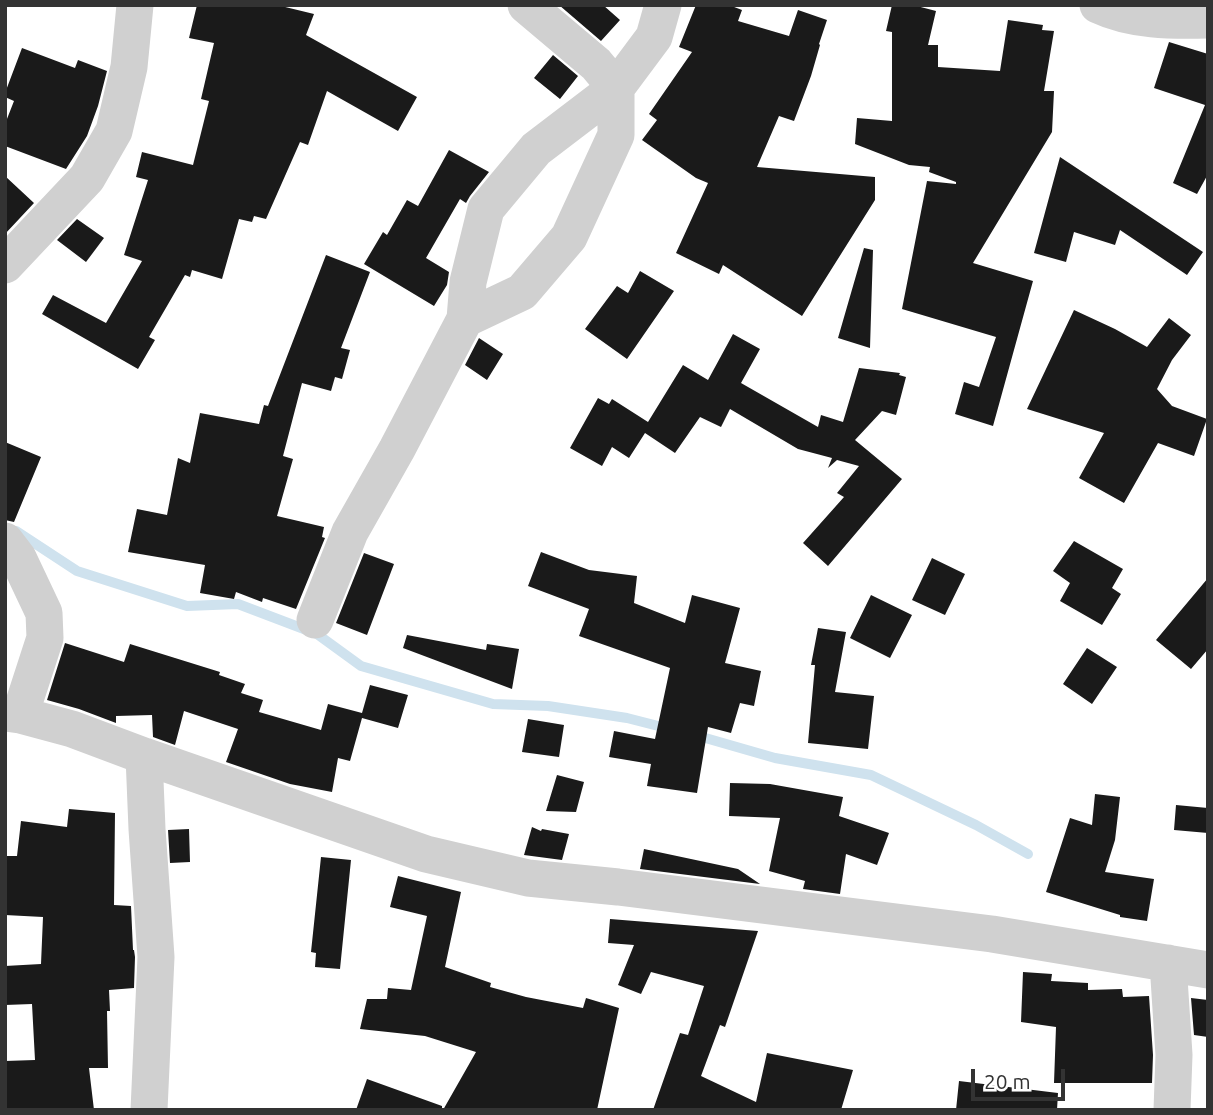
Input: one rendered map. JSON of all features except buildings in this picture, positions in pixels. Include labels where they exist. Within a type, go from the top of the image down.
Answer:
[{"type":"street","points":[[465,319],[522,292],[569,237],[616,135],[616,88],[596,64],[526,5]]},
{"type":"street","points":[[315,620],[350,532],[465,319],[468,282],[486,209],[537,149],[616,88],[654,37],[663,5]]},
{"type":"street","points":[[1098,5],[1114,13],[1166,21],[1208,20]]},
{"type":"street","points":[[5,265],[87,178],[114,131],[129,67],[127,7]]},
{"type":"street","points":[[5,541],[18,558],[44,613],[45,638],[13,714],[72,729],[426,854],[528,878],[992,934],[1208,970]]},
{"type":"street","points":[[144,756],[146,829],[156,957],[149,1110]]},
{"type":"street","points":[[1168,963],[1174,1055],[1172,1110]]},
{"type":"waterway","points":[[16,531],[77,571],[187,606],[238,604],[317,634],[361,666],[493,704],[548,706],[627,718],[670,729]]},
{"type":"waterway","points":[[695,735],[775,758],[871,775],[976,825],[1028,854]]}]
